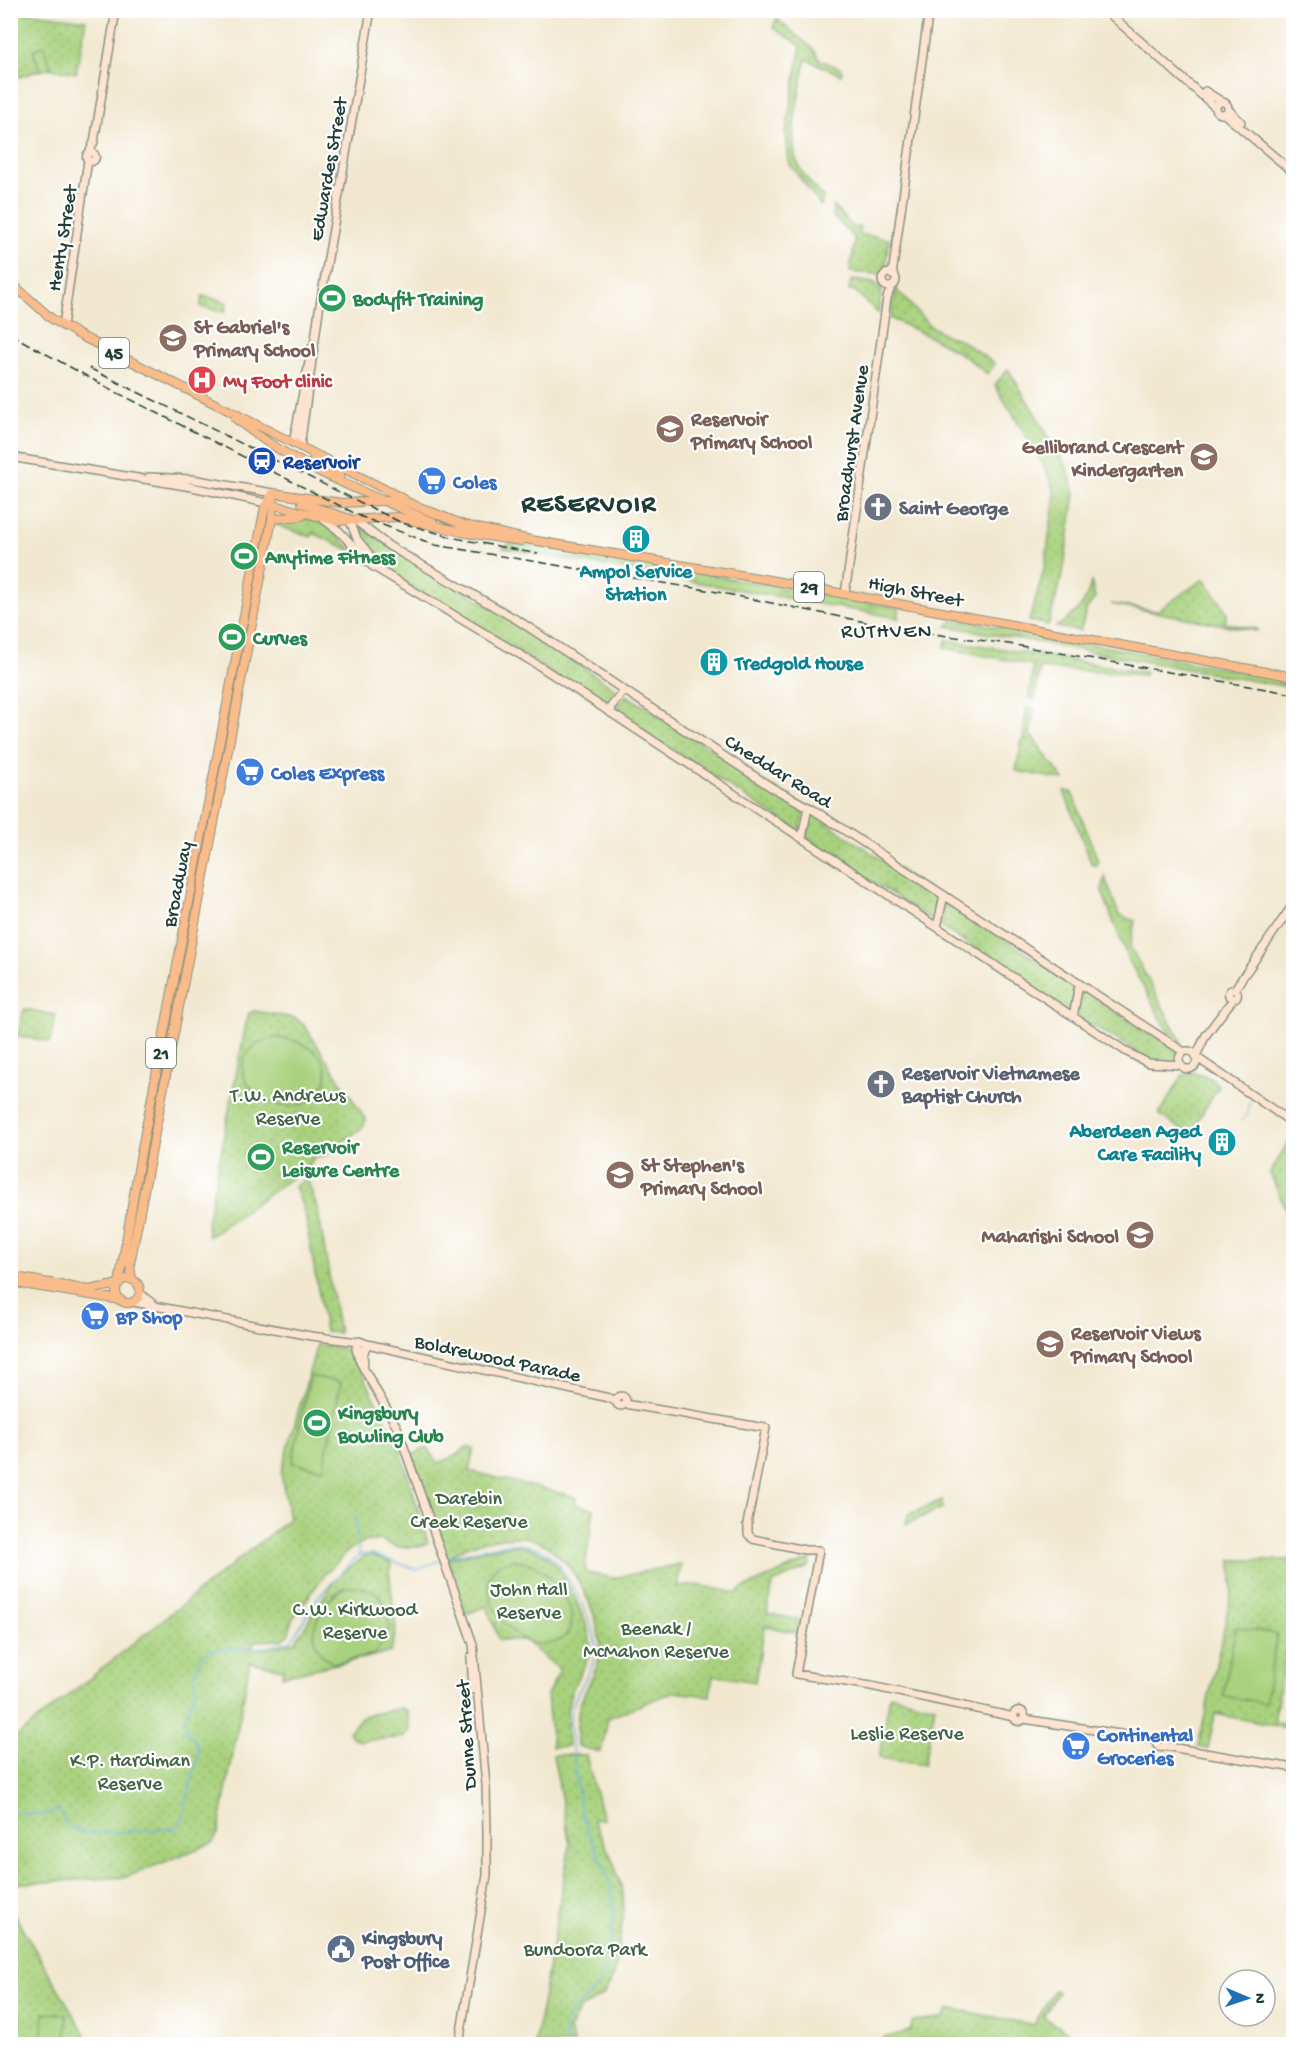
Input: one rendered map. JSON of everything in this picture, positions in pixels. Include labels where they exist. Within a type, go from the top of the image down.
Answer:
[{"type":"main road","name":"Henty Street","points":[[60,325],[65,311],[116,10]]},
{"type":"main road","name":"Edwardes Street","points":[[297,445],[371,10]]},
{"type":"main road","name":"Broadhurst Avenue","points":[[845,594],[888,287],[896,281],[890,274],[929,10]]},
{"type":"main road","points":[[1109,12],[1218,104],[1225,103],[1226,111],[1293,167]]},
{"type":"main road","points":[[1218,104],[1217,112],[1226,111]]},
{"type":"main road","points":[[1279,157],[1293,173]]},
{"type":"main road","name":"45","points":[[10,282],[60,325],[226,410],[294,457],[350,485],[449,529]]},
{"type":"main road","name":"45","points":[[249,425],[297,445],[411,503]]},
{"type":"main road","points":[[294,457],[297,445]]},
{"type":"main road","points":[[313,454],[314,460],[336,472],[350,485]]},
{"type":"main road","name":"High Street","points":[[10,457],[138,477],[273,493],[352,520]]},
{"type":"main road","name":"High Street","points":[[173,480],[316,516],[352,520],[398,517],[507,540],[531,540]]},
{"type":"main road","points":[[370,532],[370,525],[387,510],[388,501],[379,488]]},
{"type":"main road","points":[[360,489],[362,494],[352,520],[357,539],[385,573]]},
{"type":"main road","name":"Broadway","points":[[119,1284],[196,891],[225,762],[259,560],[273,493]]},
{"type":"main road","name":"High Street","points":[[290,498],[359,503],[388,501],[411,503],[464,525],[531,540],[845,594],[1293,677]]},
{"type":"main road","name":"Broadway","points":[[196,891],[234,663],[259,560],[272,519],[270,504]]},
{"type":"main road","points":[[272,519],[288,515],[316,516],[337,529],[367,562],[483,630],[1143,1061],[1181,1065],[1179,1058],[1192,1054],[1293,903]]},
{"type":"main road","name":"Cheddar Road","points":[[352,520],[397,551],[519,621],[771,787],[808,807],[1079,984],[1192,1054],[1293,1123]]},
{"type":"main road","points":[[234,663],[243,665]]},
{"type":"main road","points":[[612,714],[610,708],[624,690]]},
{"type":"main road","points":[[216,761],[225,762]]},
{"type":"main road","points":[[802,838],[808,807]]},
{"type":"main road","points":[[937,927],[944,895]]},
{"type":"main road","points":[[1073,1017],[1079,984]]},
{"type":"main road","name":"Broadway","points":[[132,1280],[130,1264],[165,1053]]},
{"type":"main road","points":[[1192,1054],[1193,1067]]},
{"type":"main road","name":"Cheddar Road","points":[[1181,1065],[1187,1069],[1193,1067],[1220,1075]]},
{"type":"main road","points":[[132,1210],[140,1207]]},
{"type":"main road","points":[[10,1276],[87,1292],[121,1300],[134,1302],[140,1293],[139,1286],[132,1280],[87,1292],[10,1282]]},
{"type":"main road","name":"21","points":[[119,1284],[117,1294],[121,1300]]},
{"type":"main road","name":"Boldrewood Parade","points":[[140,1293],[153,1304],[187,1313]]},
{"type":"main road","name":"Boldrewood Parade","points":[[134,1302],[379,1349],[765,1429],[748,1523],[750,1539],[819,1552],[796,1672],[853,1683],[872,1682],[885,1689],[1004,1713],[1015,1714],[1022,1710],[1024,1717],[1293,1768]]},
{"type":"main road","name":"Dunne Street","points":[[361,1347],[364,1366],[397,1427],[469,1636],[487,1832],[487,1875],[457,2044]]},
{"type":"green space","points":[[15,11],[86,20],[76,73],[47,68],[19,77],[13,44]]},
{"type":"green space","points":[[777,19],[813,49],[820,60],[842,69],[841,75],[806,59],[796,111],[794,151],[802,172],[823,196],[821,206],[789,163],[786,132],[801,46],[773,27]]},
{"type":"green space","points":[[43,46],[51,67],[40,71],[33,50]]},
{"type":"green space","points":[[833,206],[853,227],[860,227],[859,234],[889,239],[885,270],[880,274],[850,272],[855,239],[832,215]]},
{"type":"green space","points":[[851,280],[875,283],[882,289],[878,313],[854,290],[849,291]]},
{"type":"green space","points":[[896,289],[930,326],[947,336],[959,339],[995,364],[987,374],[953,349],[890,318]]},
{"type":"green space","points":[[202,296],[227,303],[225,312],[201,307]]},
{"type":"green space","points":[[1008,369],[1066,465],[1075,493],[1063,573],[1048,625],[1029,621],[1045,566],[1055,494],[1046,469],[995,385]]},
{"type":"green space","points":[[302,518],[325,523],[354,552],[313,533],[311,537],[274,524],[275,520]]},
{"type":"green space","points":[[355,524],[517,623],[620,692],[605,706],[397,577],[376,560],[364,546],[359,539]]},
{"type":"green space","points":[[510,543],[594,554],[899,608],[899,618],[503,548]]},
{"type":"green space","points":[[1204,579],[1227,612],[1225,623],[1257,629],[1257,631],[1111,604],[1157,611]]},
{"type":"green space","points":[[1091,581],[1095,598],[1087,608],[1080,631],[1056,627],[1079,608],[1087,596]]},
{"type":"green space","points":[[955,619],[1293,681],[1293,688],[947,626]]},
{"type":"green space","points":[[946,640],[1145,672],[1144,675],[1040,668],[1035,699],[1029,698],[1033,665],[945,648]]},
{"type":"green space","points":[[626,695],[803,807],[805,810],[800,832],[612,711]]},
{"type":"green space","points":[[1027,708],[1034,709],[1030,734],[1064,780],[1016,771],[1022,740],[1026,739],[1023,736]]},
{"type":"green space","points":[[1064,791],[1072,792],[1098,861],[1097,865],[1092,865]]},
{"type":"green space","points":[[811,812],[938,895],[940,900],[936,919],[933,921],[806,838]]},
{"type":"green space","points":[[1105,877],[1119,915],[1135,921],[1130,946],[1182,1043],[1170,1035],[1127,957],[1102,891]]},
{"type":"green space","points":[[196,897],[172,1029],[164,1050]]},
{"type":"green space","points":[[945,902],[1074,983],[1076,986],[1072,1009],[1068,1011],[993,961],[992,956],[987,953],[987,957],[977,947],[977,951],[964,939],[964,942],[941,927]]},
{"type":"green space","points":[[1083,989],[1148,1035],[1151,1034],[1181,1051],[1178,1062],[1154,1063],[1139,1057],[1138,1052],[1077,1016]]},
{"type":"green space","points":[[24,1009],[56,1015],[50,1042],[18,1036]]},
{"type":"green space","name":"T.W. Andrews Reserve","points":[[254,1011],[295,1018],[304,1025],[366,1120],[363,1127],[322,1157],[315,1156],[308,1166],[208,1237],[207,1223],[248,1014]]},
{"type":"green space","points":[[272,1038],[297,1042],[308,1047],[318,1054],[324,1063],[327,1073],[324,1084],[315,1096],[299,1105],[282,1106],[266,1100],[252,1090],[244,1076],[243,1062],[252,1049]]},
{"type":"green space","points":[[166,1058],[139,1200],[135,1206],[157,1088]]},
{"type":"green space","points":[[1192,1072],[1210,1078],[1219,1086],[1189,1135],[1159,1114],[1183,1075]]},
{"type":"green space","points":[[1294,1135],[1293,1226],[1270,1173]]},
{"type":"green space","points":[[307,1178],[318,1211],[339,1333],[325,1331],[305,1214],[295,1186]]},
{"type":"green space","name":"K.P. Hardiman Reserve","points":[[317,1344],[351,1350],[400,1449],[428,1543],[418,1547],[396,1547],[381,1540],[363,1542],[349,1550],[325,1574],[293,1618],[288,1635],[282,1640],[254,1641],[252,1648],[295,1642],[336,1578],[368,1554],[392,1563],[389,1571],[396,1630],[391,1652],[282,1676],[283,1669],[250,1662],[218,1834],[212,1843],[127,1877],[11,1884],[11,1741],[289,1519],[281,1473]]},
{"type":"green space","name":"Kingsbury Bowling Club","points":[[310,1376],[341,1382],[323,1469],[292,1463]]},
{"type":"green space","points":[[466,1447],[474,1449],[469,1471],[576,1497],[576,1505],[594,1509],[585,1568],[588,1573],[614,1578],[681,1564],[677,1587],[696,1585],[738,1593],[739,1590],[811,1559],[809,1567],[773,1583],[767,1613],[799,1620],[797,1633],[765,1626],[755,1682],[713,1675],[710,1696],[673,1692],[608,1718],[601,1752],[577,1746],[577,1725],[582,1698],[597,1667],[600,1654],[595,1619],[578,1581],[567,1564],[553,1550],[537,1541],[521,1537],[503,1538],[463,1549],[448,1559],[508,1546],[539,1551],[552,1561],[576,1601],[588,1631],[590,1649],[569,1698],[568,1746],[552,1747],[547,1695],[560,1670],[524,1640],[499,1640],[487,1606],[466,1614],[412,1455],[427,1448],[439,1463],[459,1454]]},
{"type":"green space","points":[[942,1500],[942,1508],[906,1524],[908,1515]]},
{"type":"green space","name":"John Hall Reserve","points":[[515,1560],[531,1564],[545,1573],[566,1600],[571,1614],[570,1628],[563,1638],[548,1644],[532,1643],[517,1635],[503,1622],[489,1591],[490,1576],[498,1565]]},
{"type":"green space","points":[[1232,1560],[1293,1560],[1293,1611],[1274,1721],[1293,1725],[1293,1729],[1215,1714],[1208,1749],[1198,1747],[1232,1591]]},
{"type":"green space","name":"C.W. Kirkwood Reserve","points":[[345,1587],[366,1588],[378,1595],[385,1608],[390,1628],[375,1654],[333,1663],[317,1645],[314,1634],[320,1613]]},
{"type":"green space","points":[[1236,1627],[1277,1634],[1265,1703],[1223,1696]]},
{"type":"green space","name":"Leslie Reserve","points":[[890,1695],[935,1706],[924,1765],[879,1758]]},
{"type":"green space","points":[[402,1708],[407,1711],[410,1729],[405,1737],[360,1741],[353,1738],[349,1732],[362,1716]]},
{"type":"green space","name":"Bundoora Park","points":[[553,1755],[586,1755],[603,1819],[593,1819],[613,1861],[623,1892],[624,1909],[616,1966],[610,1984],[603,1995],[580,2009],[569,2030],[574,2044],[535,2044],[570,1844]]},
{"type":"green space","points":[[11,1909],[85,2034],[82,2044],[11,2044],[19,2022],[11,1978]]},
{"type":"green space","points":[[1054,1990],[1058,1992],[1043,2017],[1087,2044],[882,2044],[883,2038],[910,2031],[913,2021],[943,2018],[949,2008],[1034,2025]]},
{"type":"green space","points":[[44,2013],[67,2014],[66,2044],[42,2044]]},
{"type":"waterway","points":[[1242,1121],[1248,1113],[1249,1102]]},
{"type":"waterway","points":[[355,1516],[359,1554]]},
{"type":"waterway","points":[[445,1558],[510,1544],[527,1545],[541,1550],[555,1561],[568,1578],[587,1615],[594,1635],[596,1648],[593,1663],[576,1696],[570,1722],[580,1806],[583,1819],[609,1881],[613,1902],[613,1921],[602,1979],[566,2021],[564,2032],[567,2044]]},
{"type":"waterway","points":[[10,1811],[42,1815],[59,1810],[68,1826],[82,1832],[107,1833],[174,1829],[182,1821],[199,1751],[195,1740],[186,1731],[185,1718],[196,1688],[194,1674],[201,1658],[210,1650],[269,1647],[291,1641],[319,1596],[359,1555],[372,1554],[417,1570],[440,1560]]},
{"type":"waterway","points":[[10,1993],[14,2028],[10,2034]]},
{"type":"waterway","points":[[972,2044],[986,2044]]},
{"type":"railway","points":[[10,334],[112,390],[362,517],[435,545],[712,591],[910,631],[1009,644],[1294,694]]},
{"type":"railway","points":[[89,368],[402,523],[455,538],[538,554]]},
{"type":"place","name":"Bodyfit Training","points":[[332,298]]},
{"type":"place","name":"St Gabriel's Primary School","points":[[173,338]]},
{"type":"place","name":"My Foot clinic","points":[[202,380]]},
{"type":"place","name":"Reservoir Primary School","points":[[670,429]]},
{"type":"place","name":"Gellibrand Crescent Kindergarten","points":[[1204,457]]},
{"type":"place","name":"Reservoir","points":[[262,461]]},
{"type":"place","name":"Coles","points":[[432,481]]},
{"type":"place","name":"Saint George","points":[[878,507]]},
{"type":"place","name":"Ampol Service Station","points":[[636,539]]},
{"type":"place","name":"Anytime Fitness","points":[[244,556]]},
{"type":"place","name":"Curves","points":[[232,637]]},
{"type":"place","name":"Tredgold House","points":[[714,662]]},
{"type":"place","name":"Coles Express","points":[[250,772]]},
{"type":"place","name":"Reservoir Vietnamese Baptist Church","points":[[881,1084]]},
{"type":"place","name":"Aberdeen Aged Care Facility","points":[[1222,1142]]},
{"type":"place","name":"Reservoir Leisure Centre","points":[[261,1157]]},
{"type":"place","name":"St Stephen's Primary School","points":[[620,1175]]},
{"type":"place","name":"Maharishi School","points":[[1140,1235]]},
{"type":"place","name":"BP Shop","points":[[95,1316]]},
{"type":"place","name":"Reservoir Views Primary School","points":[[1050,1344]]},
{"type":"place","name":"Kingsbury Bowling Club","points":[[317,1423]]},
{"type":"place","name":"Continental Groceries","points":[[1076,1746]]},
{"type":"place","name":"Kingsbury Post Office","points":[[341,1949]]},
{"type":"district","name":"RESERVOIR","points":[[589,502]]},
{"type":"district","name":"RUTHVEN","points":[[887,630]]},
{"type":"park label","name":"Darebin Creek Reserve","points":[[469,1508]]},
{"type":"park label","name":"Beenak / McMahon Reserve","points":[[656,1638]]}]
